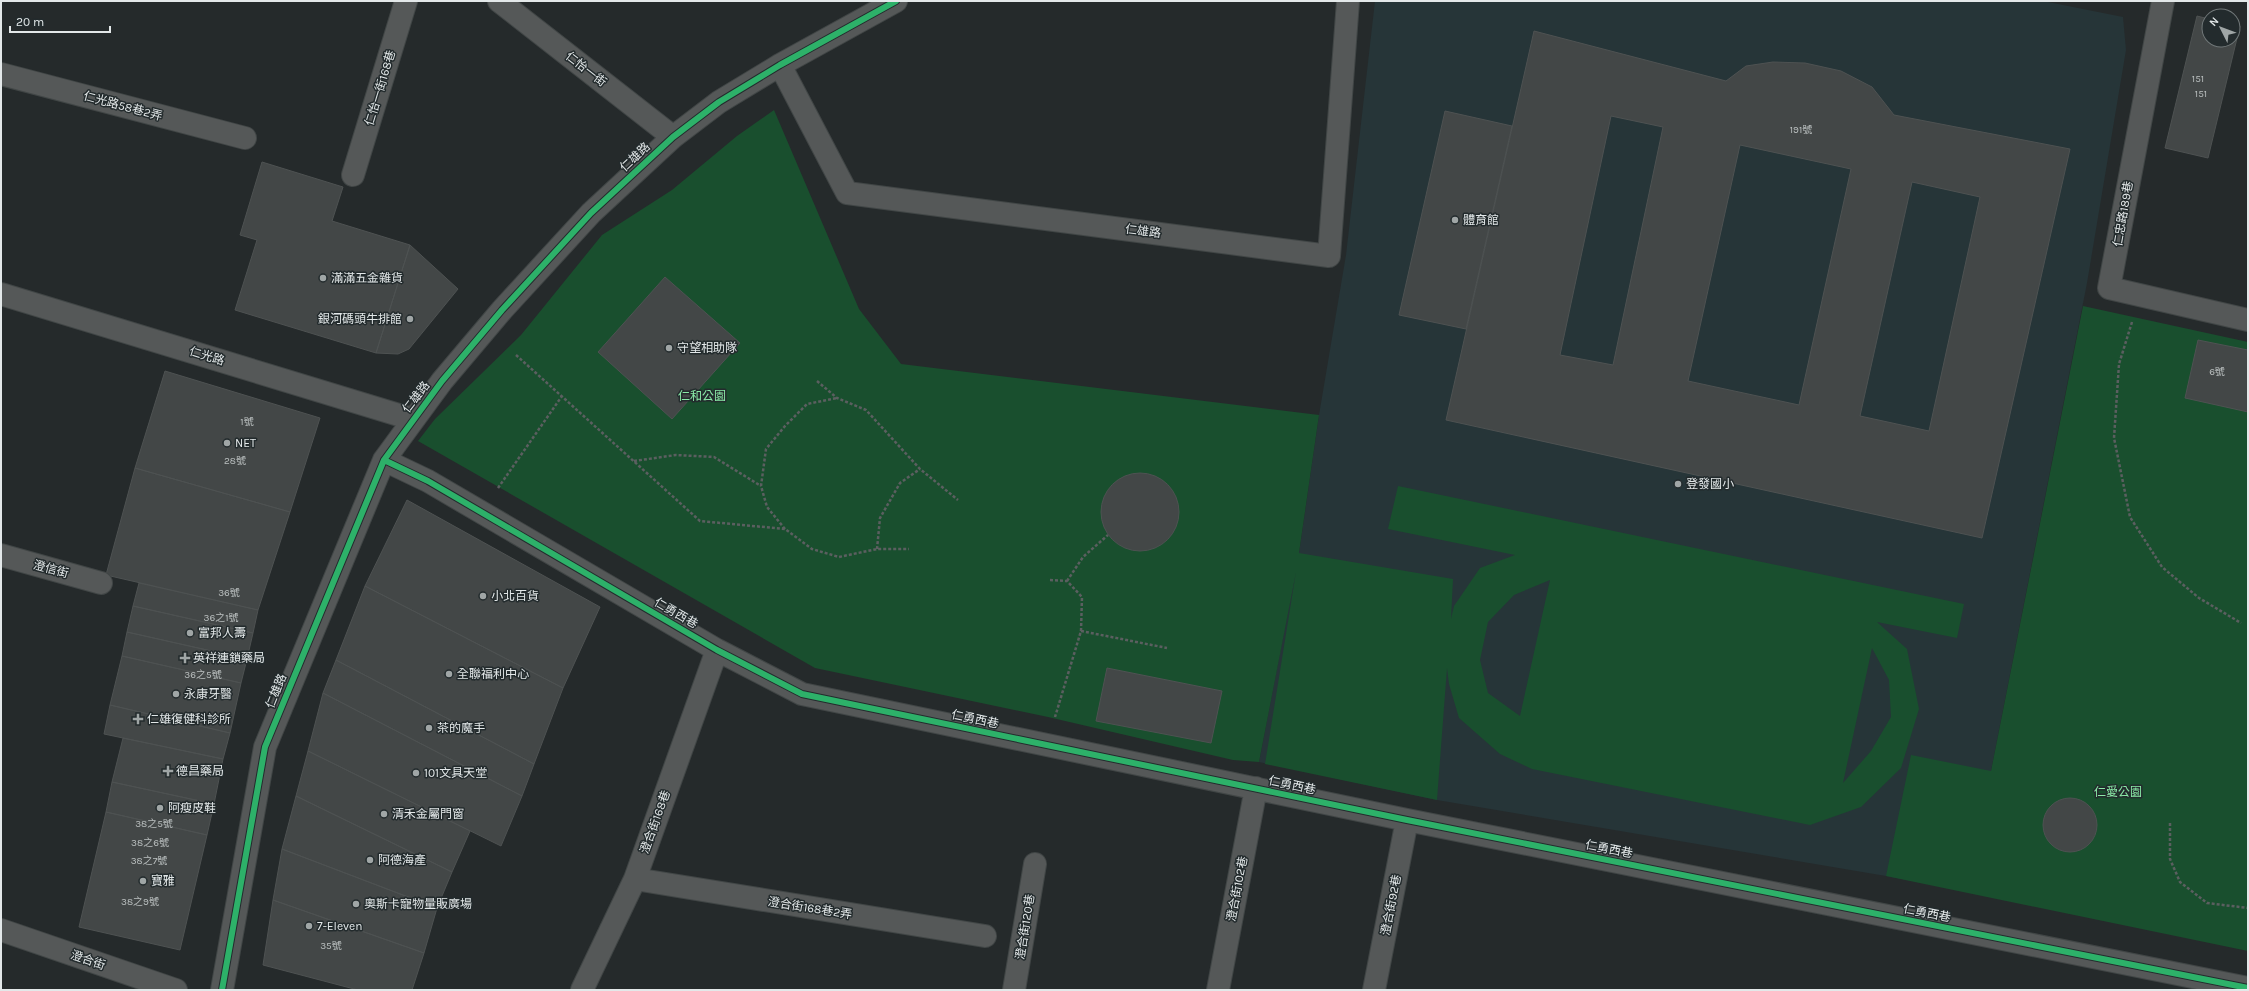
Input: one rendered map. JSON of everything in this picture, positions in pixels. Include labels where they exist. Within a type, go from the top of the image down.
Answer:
[{"type":"street","name":"仁怡一街168巷","points":[[353,175],[406,1]]},
{"type":"street","name":"仁怡一街","points":[[500,1],[673,137]]},
{"type":"street","name":"仁雄路","points":[[222,990],[265,747],[384,460],[412,419],[502,310],[590,213],[673,137],[720,102],[780,65],[896,1]]},
{"type":"street","name":"仁雄路","points":[[780,65],[847,193],[1329,256],[1348,1]]},
{"type":"street","name":"仁忠路189巷","points":[[2162,1],[2109,288],[2248,320]]},
{"type":"street","name":"仁光路58巷2弄","points":[[1,74],[246,138]]},
{"type":"street","name":"仁光路","points":[[1,294],[412,419]]},
{"type":"street","name":"仁勇西巷","points":[[384,460],[428,481],[717,650],[802,694],[1408,820],[2248,988]]},
{"type":"street","name":"澄信街","points":[[1,555],[101,583]]},
{"type":"street","name":"澄合街168巷","points":[[582,990],[635,879],[717,650]]},
{"type":"street","name":"澄合街102巷","points":[[1218,990],[1256,788]]},
{"type":"street","name":"澄合街92巷","points":[[1374,990],[1408,820]]},
{"type":"street","name":"澄合街120巷","points":[[1014,990],[1035,864]]},
{"type":"street","name":"澄合街168巷2弄","points":[[635,879],[985,936]]},
{"type":"street","name":"澄合街","points":[[1,930],[176,990]]},
{"type":"path","points":[[2140,295],[2119,364],[2114,438],[2130,517],[2162,568],[2198,598],[2241,623]]},
{"type":"path","points":[[516,355],[700,521],[785,529]]},
{"type":"path","points":[[817,381],[837,398],[866,410],[920,469],[958,500]]},
{"type":"path","points":[[482,512],[562,396]]},
{"type":"path","points":[[837,398],[807,404],[785,426],[766,449],[761,486],[767,507],[785,529],[812,549],[839,557],[877,549],[909,549]]},
{"type":"path","points":[[633,461],[676,455],[714,457],[761,486]]},
{"type":"path","points":[[877,549],[880,518],[900,483],[920,469]]},
{"type":"path","points":[[1067,581],[1083,557],[1108,535]]},
{"type":"path","points":[[1048,745],[1060,695],[1081,631],[1082,597],[1067,581],[1050,580]]},
{"type":"path","points":[[1081,631],[1167,648]]},
{"type":"path","points":[[2170,823],[2170,859],[2180,882],[2207,903],[2248,908]]},
{"type":"shaded area","name":"登發國小","points":[[1375,1],[2043,1],[2123,17],[2126,50],[2087,283],[1991,771],[1959,890],[1886,876],[1437,800],[1259,762],[1299,553],[1319,415],[1346,255]]},
{"type":"green space","name":"仁和公園","points":[[774,110],[859,309],[901,364],[1319,415],[1299,553],[1453,579],[1451,619],[1454,606],[1480,568],[1515,555],[1388,529],[1398,486],[1964,604],[1957,638],[1877,622],[1907,649],[1919,709],[1901,768],[1861,807],[1810,825],[1532,769],[1500,754],[1459,718],[1449,684],[1447,668],[1437,800],[1265,764],[1296,572],[1259,762],[1233,760],[1048,717],[815,668],[418,441],[435,419],[521,335],[602,235],[672,190],[737,136]],"holes":[[[1550,580],[1520,716],[1488,693],[1480,660],[1488,622],[1514,595]],[[1872,648],[1889,680],[1891,717],[1871,751],[1843,783]]]},
{"type":"green space","name":"仁愛公園","points":[[2083,306],[2248,342],[2248,951],[1886,876],[1911,755],[1991,771]]},
{"type":"building","points":[[2197,16],[2201,17],[2201,48],[2235,48],[2208,158],[2165,148]]},
{"type":"building","points":[[1534,31],[1726,81],[1746,66],[1773,62],[1805,63],[1841,71],[1872,87],[1894,115],[2070,149],[1982,538],[1446,420]],"holes":[[[1611,116],[1663,127],[1613,365],[1560,355]],[[1740,145],[1851,169],[1799,405],[1688,381]],[[1912,182],[1980,197],[1929,431],[1860,416]]]},
{"type":"building","name":"體育館","points":[[1445,111],[1512,126],[1466,329],[1399,315]]},
{"type":"building","name":"滿滿五金雜貨","points":[[262,162],[343,187],[332,221],[410,245],[376,353],[235,310],[257,240],[240,235]]},
{"type":"building","name":"銀河碼頭牛排館","points":[[410,245],[458,289],[409,349],[398,354],[376,353]]},
{"type":"building","name":"守望相助隊","points":[[665,277],[740,343],[672,419],[598,352]]},
{"type":"building","points":[[2198,340],[2248,350],[2248,412],[2185,398]]},
{"type":"building","name":"NET","points":[[165,371],[320,418],[290,512],[135,468]]},
{"type":"building","points":[[135,468],[290,512],[258,610],[106,575]]},
{"type":"building","points":[[1140,473],[1155,476],[1168,484],[1176,497],[1179,512],[1176,527],[1168,540],[1155,548],[1140,551],[1125,548],[1112,540],[1104,527],[1101,512],[1104,497],[1112,484],[1125,476]]},
{"type":"building","name":"小北百貨","points":[[407,500],[600,607],[563,688],[365,586]]},
{"type":"building","points":[[139,583],[258,610],[253,633],[133,606]]},
{"type":"building","name":"全聯福利中心","points":[[365,586],[563,688],[534,764],[336,660]]},
{"type":"building","name":"富邦人壽","points":[[133,606],[253,633],[247,659],[127,632]]},
{"type":"building","name":"英祥連鎖藥局","points":[[127,632],[247,659],[241,683],[122,656]]},
{"type":"building","name":"永康牙醫","points":[[122,656],[241,683],[230,733],[110,705]]},
{"type":"building","name":"茶的魔手","points":[[336,660],[534,764],[522,796],[323,693]]},
{"type":"building","points":[[1107,668],[1222,691],[1211,743],[1096,721]]},
{"type":"building","name":"101文具天堂","points":[[323,693],[522,796],[501,846],[308,751]]},
{"type":"building","name":"仁雄復健科診所","points":[[110,705],[230,733],[223,759],[104,734]]},
{"type":"building","name":"德昌藥局","points":[[123,738],[223,759],[214,804],[112,782]]},
{"type":"building","name":"清禾金屬門窗","points":[[308,751],[470,831],[452,872],[296,796]]},
{"type":"building","name":"阿瘦皮鞋","points":[[112,782],[214,804],[207,835],[106,812]]},
{"type":"building","name":"阿德海產","points":[[296,796],[452,872],[437,908],[282,849]]},
{"type":"building","points":[[2070,798],[2080,800],[2089,806],[2095,815],[2097,825],[2095,835],[2089,844],[2080,850],[2070,852],[2060,850],[2051,844],[2045,835],[2043,825],[2045,815],[2051,806],[2060,800]]},
{"type":"building","name":"寶雅","points":[[106,812],[207,835],[180,950],[79,927]]},
{"type":"building","name":"奧斯卡寵物量販廣場","points":[[282,849],[437,908],[424,953],[273,900]]},
{"type":"building","name":"7-Eleven","points":[[273,900],[424,953],[412,990],[358,990],[263,965]]},
{"type":"cycle path","points":[[222,990],[265,747],[384,460],[442,381],[502,310],[591,213],[673,137],[719,102],[780,65],[896,1]]},
{"type":"cycle path","points":[[384,460],[428,481],[717,650],[802,694],[1407,820],[2248,988]]},
{"type":"place","name":"體育館","points":[[1455,220]]},
{"type":"place","name":"滿滿五金雜貨","points":[[323,278]]},
{"type":"place","name":"銀河碼頭牛排館","points":[[410,319]]},
{"type":"place","name":"守望相助隊","points":[[669,348]]},
{"type":"place","name":"NET","points":[[227,443]]},
{"type":"place","name":"登發國小","points":[[1678,484]]},
{"type":"place","name":"小北百貨","points":[[483,596]]},
{"type":"place","name":"富邦人壽","points":[[190,633]]},
{"type":"place","name":"英祥連鎖藥局","points":[[185,658]]},
{"type":"place","name":"全聯福利中心","points":[[449,674]]},
{"type":"place","name":"永康牙醫","points":[[176,694]]},
{"type":"place","name":"仁雄復健科診所","points":[[138,719]]},
{"type":"place","name":"茶的魔手","points":[[429,728]]},
{"type":"place","name":"德昌藥局","points":[[168,771]]},
{"type":"place","name":"101文具天堂","points":[[416,773]]},
{"type":"place","name":"阿瘦皮鞋","points":[[160,808]]},
{"type":"place","name":"清禾金屬門窗","points":[[384,814]]},
{"type":"place","name":"阿德海產","points":[[370,860]]},
{"type":"place","name":"寶雅","points":[[143,881]]},
{"type":"place","name":"奧斯卡寵物量販廣場","points":[[356,904]]},
{"type":"place","name":"7-Eleven","points":[[309,926]]}]
